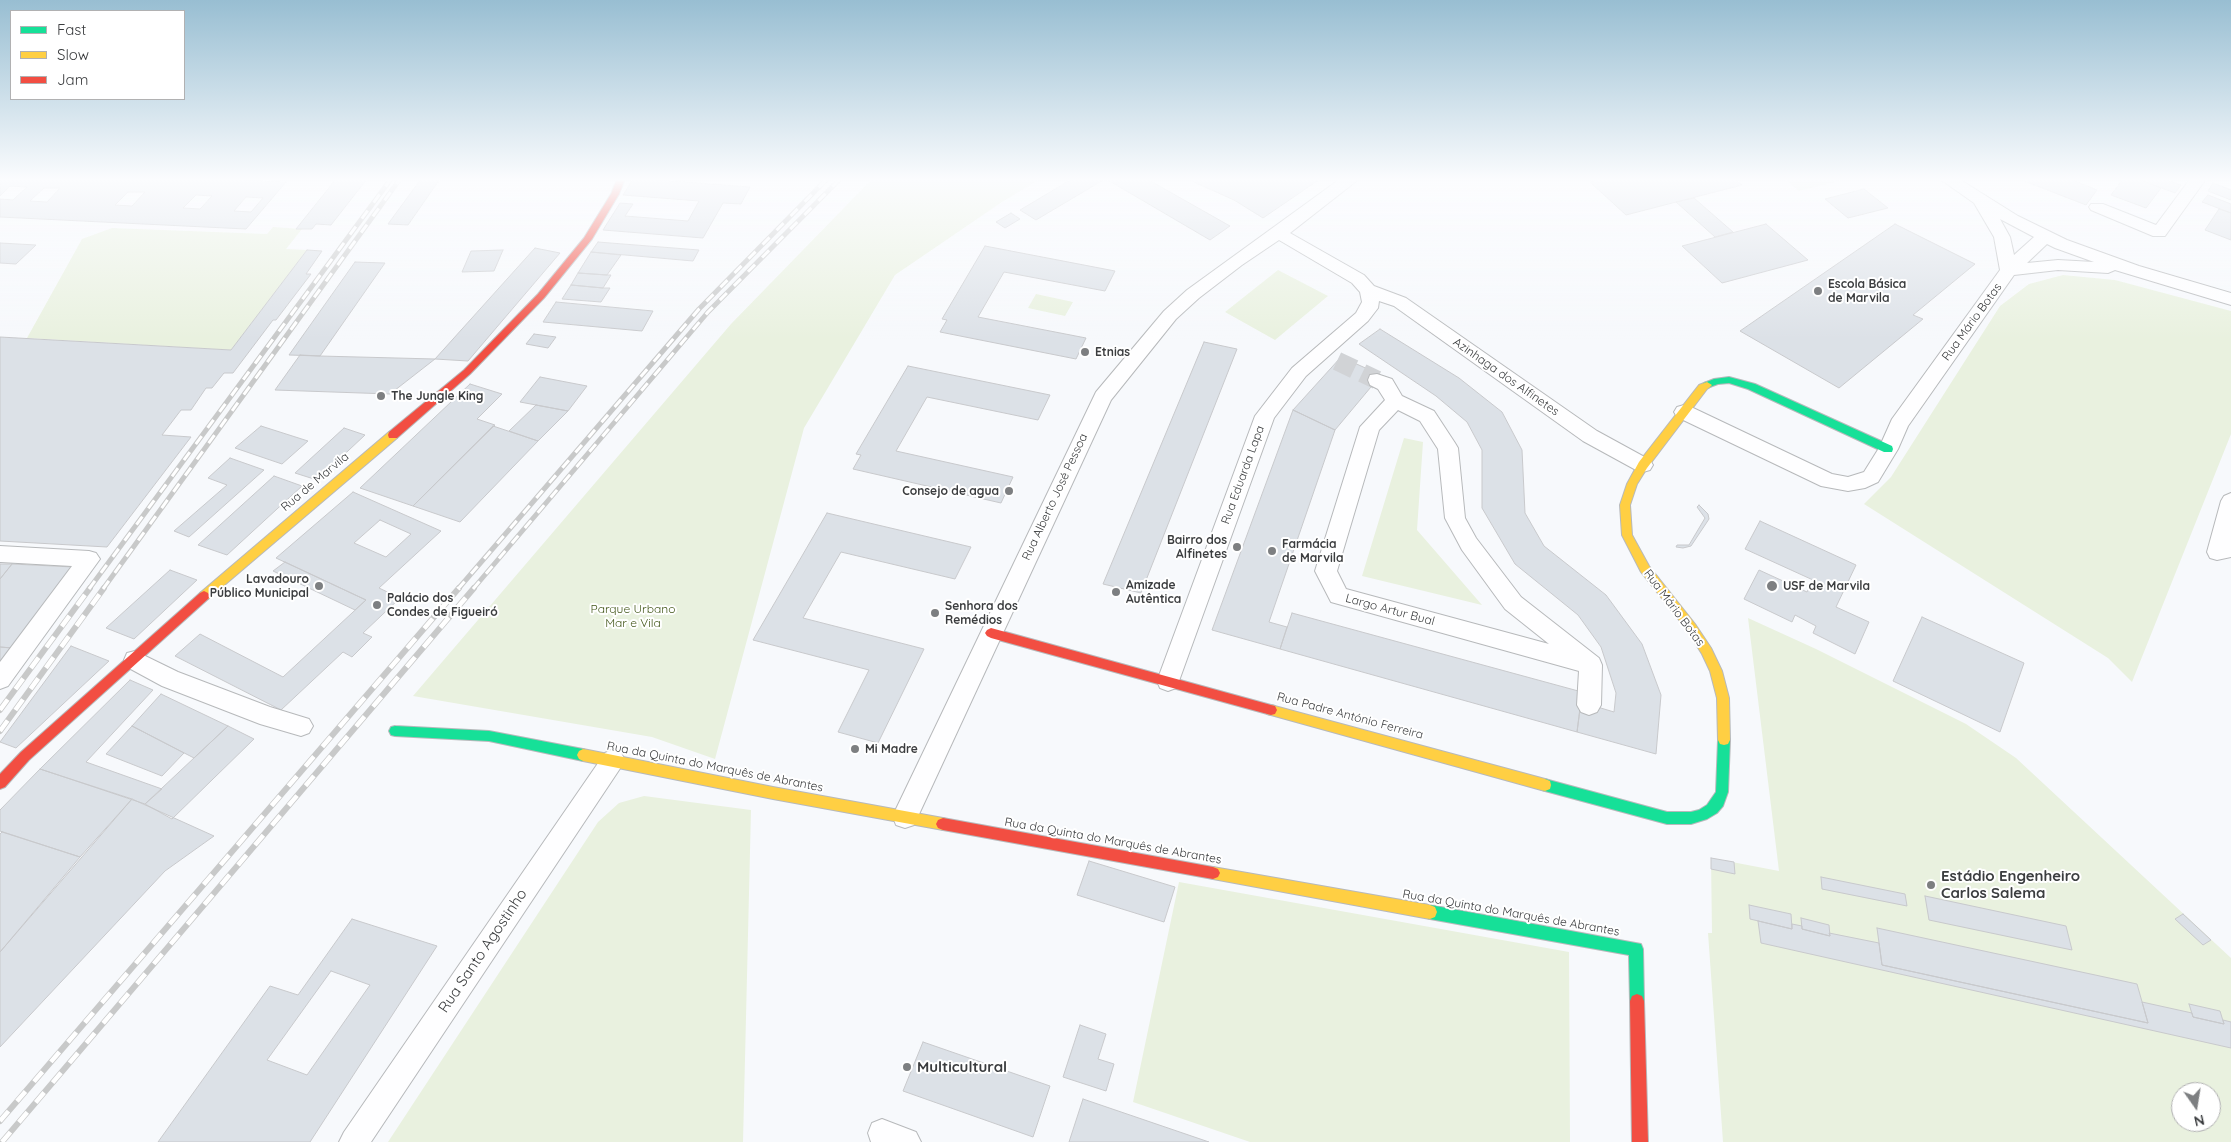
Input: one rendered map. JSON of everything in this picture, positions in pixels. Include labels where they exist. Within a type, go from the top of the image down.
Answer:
[{"type":"street","name":"Rua de Marvila","points":[[0,784],[25,756],[135,660],[203,597],[467,372],[541,296],[592,232]]},
{"type":"street","name":"Rua Mário Botas","points":[[2000,232],[2009,270]]},
{"type":"street","points":[[2038,232],[2133,270],[2231,300]]},
{"type":"street","points":[[1279,233],[1358,279],[1368,290]]},
{"type":"street","name":"Rua Alberto José Pessoa","points":[[905,817],[990,633],[1103,397],[1170,315],[1236,261],[1279,233]]},
{"type":"street","name":"Rua Mário Botas","points":[[1684,412],[1828,481],[1841,484],[1856,484],[1871,477],[1888,449],[1899,424],[2009,270],[2045,236]]},
{"type":"street","name":"Rua Mário Botas","points":[[2009,270],[2058,265],[2133,270]]},
{"type":"street","name":"Rua Eduarda Lapa","points":[[1168,681],[1265,416],[1299,372],[1329,357],[1362,317],[1371,302],[1368,290]]},
{"type":"street","name":"Azinhaga dos Alfinetes","points":[[1368,290],[1400,302],[1590,436],[1643,465]]},
{"type":"street","points":[[1377,380],[1385,384],[1395,401],[1427,416],[1448,448],[1455,518],[1469,544],[1512,604],[1591,665],[1589,705]]},
{"type":"street","name":"Rua Mário Botas","points":[[1702,815],[1712,809],[1718,802],[1722,792],[1725,724],[1723,698],[1716,672],[1707,651],[1691,626],[1645,569],[1627,535],[1625,521],[1627,494],[1643,465],[1703,387],[1722,380],[1741,382],[1888,449]]},
{"type":"street","name":"Largo Artur Bual","points":[[1395,401],[1370,427],[1326,571],[1339,596],[1591,665]]},
{"type":"street","points":[[2231,501],[2217,552],[2231,548]]},
{"type":"street","points":[[0,554],[89,559],[0,679]]},
{"type":"street","name":"Rua Padre António Ferreira","points":[[990,633],[1667,818],[1679,819],[1702,815]]},
{"type":"street","points":[[135,660],[170,679],[268,717],[300,726]]},
{"type":"street","name":"Rua da Quinta do Marquês de Abrantes","points":[[394,731],[489,736],[773,793],[1636,949],[1640,1142]]},
{"type":"street","name":"Rua Santo Agostinho","points":[[354,1142],[613,760]]},
{"type":"green space","points":[[100,232],[267,234],[268,232],[299,232],[286,249],[307,250],[231,350],[27,338],[82,239]]},
{"type":"green space","name":"Parque Urbano Mar e Vila","points":[[820,232],[958,232],[895,275],[804,428],[715,759],[652,737],[413,696],[731,324]]},
{"type":"green space","points":[[1278,270],[1328,296],[1275,340],[1225,312]]},
{"type":"green space","points":[[2063,275],[2115,280],[2231,311],[2231,434],[2132,682],[2108,658],[1864,504],[1891,477],[2000,306],[2029,284]]},
{"type":"green space","points":[[1036,294],[1073,302],[1065,316],[1028,308]]},
{"type":"green space","points":[[1404,438],[1423,442],[1417,530],[1482,605],[1362,576]]},
{"type":"green space","name":"Estádio Engenheiro Carlos Salema","points":[[1748,618],[1816,649],[1966,724],[2016,758],[2231,958],[2231,1142],[1723,1142],[1708,933],[1712,933],[1711,858],[1779,871]]},
{"type":"green space","points":[[644,796],[751,810],[743,1142],[388,1142],[598,822],[619,803]]},
{"type":"green space","points":[[1179,882],[1569,952],[1570,1142],[1250,1142],[1133,1102]]},
{"type":"building","points":[[632,232],[706,232],[703,238]]},
{"type":"building","points":[[1197,232],[1221,232],[1210,240]]},
{"type":"building","points":[[1710,232],[1732,232],[1715,237]]},
{"type":"building","points":[[1734,232],[1776,232],[1808,260],[1722,283],[1682,246]]},
{"type":"building","points":[[1883,232],[1912,232],[1975,264],[1913,315],[1923,319],[1839,388],[1740,331]]},
{"type":"building","points":[[2211,232],[2231,232],[2231,240]]},
{"type":"building","points":[[598,242],[699,250],[693,261],[591,252]]},
{"type":"building","points":[[0,243],[36,245],[16,264],[0,263]]},
{"type":"building","points":[[985,246],[1115,271],[1105,291],[1004,272],[978,317],[1086,338],[1076,359],[940,332],[947,320],[942,319]]},
{"type":"building","points":[[535,248],[560,253],[468,361],[435,359]]},
{"type":"building","points":[[307,250],[322,251],[306,274],[311,274],[276,320],[273,320],[233,373],[224,373],[212,388],[206,388],[191,410],[181,410],[162,435],[191,437],[107,547],[0,541],[0,337],[231,350]]},
{"type":"building","points":[[503,250],[494,271],[462,272],[471,251]]},
{"type":"building","points":[[591,252],[621,255],[607,275],[578,273]]},
{"type":"building","points":[[355,262],[385,263],[320,356],[289,355]]},
{"type":"building","points":[[578,273],[611,275],[603,288],[571,285]]},
{"type":"building","points":[[571,285],[610,288],[601,302],[562,299]]},
{"type":"building","points":[[556,302],[653,311],[642,331],[543,322]]},
{"type":"building","points":[[1380,329],[1459,378],[1502,412],[1522,450],[1525,513],[1544,546],[1606,595],[1642,644],[1661,695],[1656,754],[1577,732],[1581,702],[1614,712],[1616,693],[1601,647],[1578,615],[1515,564],[1482,508],[1482,450],[1467,422],[1436,396],[1359,344]]},
{"type":"building","points":[[534,334],[556,337],[548,348],[526,344]]},
{"type":"building","points":[[1204,342],[1237,349],[1141,593],[1103,584]]},
{"type":"building","points":[[300,355],[435,359],[390,394],[275,390]]},
{"type":"building","points":[[1341,357],[1381,375],[1335,430],[1293,410]]},
{"type":"building","points":[[908,366],[1050,395],[1038,420],[927,397],[896,451],[1013,477],[1001,503],[853,469],[861,455],[856,454]]},
{"type":"building","points":[[540,377],[587,386],[568,411],[520,402]]},
{"type":"building","points":[[470,384],[502,394],[477,419],[495,425],[413,506],[360,488]]},
{"type":"building","points":[[536,405],[568,411],[538,441],[509,431]]},
{"type":"building","points":[[1293,410],[1335,430],[1269,622],[1287,627],[1280,649],[1212,630]]},
{"type":"building","points":[[261,426],[308,441],[282,464],[235,448]]},
{"type":"building","points":[[493,426],[538,441],[460,522],[413,506]]},
{"type":"building","points":[[344,428],[365,435],[317,480],[295,473]]},
{"type":"building","points":[[230,458],[264,470],[189,537],[174,531],[227,485],[208,478]]},
{"type":"building","points":[[274,476],[302,486],[227,555],[198,545]]},
{"type":"building","name":"Palácio dos Condes de Figueiró","points":[[353,492],[441,531],[379,588],[400,598],[363,633],[372,637],[352,657],[343,652],[281,710],[175,656],[200,634],[283,677],[366,600],[276,558]],"holes":[[[380,520],[411,534],[386,557],[354,543]]]},
{"type":"building","points":[[1699,505],[1708,514],[1709,519],[1691,546],[1676,547],[1677,545],[1689,545],[1705,518],[1697,507]]},
{"type":"building","points":[[827,513],[971,547],[955,579],[841,552],[803,618],[924,649],[878,743],[838,732],[869,670],[753,640]]},
{"type":"building","name":"USF de Marvila","points":[[1760,521],[1856,565],[1836,607],[1869,622],[1855,654],[1813,633],[1816,626],[1795,615],[1792,622],[1744,599],[1759,570],[1807,592],[1813,580],[1745,549]]},
{"type":"building","name":"Lavadouro Público Municipal","points":[[285,562],[366,600],[355,610],[273,571]]},
{"type":"building","points":[[0,564],[12,564],[0,579]]},
{"type":"building","points":[[12,564],[73,567],[12,648],[0,647],[0,579]]},
{"type":"building","points":[[170,570],[197,580],[134,639],[106,628]]},
{"type":"building","points":[[1292,613],[1582,692],[1577,732],[1280,649]]},
{"type":"building","points":[[1922,617],[2024,663],[2000,732],[1893,681]]},
{"type":"building","points":[[71,646],[109,661],[16,748],[0,742]]},
{"type":"building","points":[[0,647],[12,648],[0,664]]},
{"type":"building","points":[[130,680],[153,690],[86,762],[162,789],[145,804],[40,769]]},
{"type":"building","points":[[161,694],[228,726],[194,758],[132,726]]},
{"type":"building","points":[[132,726],[184,753],[162,776],[106,754]]},
{"type":"building","points":[[228,726],[254,739],[172,819],[145,804]]},
{"type":"building","points":[[40,769],[132,799],[80,857],[0,831],[0,810]]},
{"type":"building","points":[[132,799],[214,836],[165,871],[0,1047],[0,952]]},
{"type":"building","points":[[2,832],[80,857],[0,952],[0,834]]},
{"type":"building","points":[[1711,858],[1734,862],[1735,874],[1711,869]]},
{"type":"building","points":[[1089,861],[1175,887],[1164,922],[1077,895]]},
{"type":"building","points":[[1821,877],[1905,894],[1907,906],[1822,889]]},
{"type":"building","points":[[1925,896],[2066,926],[2072,950],[1929,920]]},
{"type":"building","points":[[1749,905],[1791,914],[1792,929],[1750,919]]},
{"type":"building","points":[[2183,914],[2211,940],[2203,945],[2175,919]]},
{"type":"building","points":[[1801,918],[1829,925],[1830,936],[1802,929]]},
{"type":"building","points":[[352,919],[437,946],[310,1142],[158,1142],[270,986],[298,995]],"holes":[[[331,971],[370,985],[307,1075],[267,1060]]]},
{"type":"building","points":[[1758,921],[1792,929],[1792,924],[1802,926],[1802,929],[1830,936],[1829,933],[1879,943],[1882,965],[2148,1023],[2142,1002],[2192,1013],[2193,1017],[2224,1024],[2223,1020],[2231,1022],[2231,1048],[1761,943]]},
{"type":"building","points":[[1877,928],[2137,984],[2148,1023],[1882,965]]},
{"type":"building","points":[[2189,1004],[2220,1011],[2224,1024],[2193,1017]]},
{"type":"building","points":[[1080,1025],[1106,1034],[1098,1059],[1114,1064],[1106,1091],[1063,1077]]},
{"type":"building","points":[[923,1042],[1050,1086],[1033,1137],[903,1091]]},
{"type":"building","points":[[1083,1099],[1209,1142],[1069,1142]]},
{"type":"tunnel","points":[[1337,361],[1377,380]]},
{"type":"railway","points":[[89,589],[352,232]]},
{"type":"railway","points":[[103,589],[361,232]]},
{"type":"railway","points":[[458,589],[699,309],[775,232]]},
{"type":"railway","points":[[473,589],[708,312],[787,232]]},
{"type":"railway","points":[[0,710],[90,588]]},
{"type":"railway","points":[[0,731],[104,588]]},
{"type":"railway","points":[[0,1121],[459,588]]},
{"type":"railway","points":[[2,1142],[474,588]]},
{"type":"traffic: fast","points":[[1707,385],[1717,381],[1729,380],[1751,386],[1888,449]]},
{"type":"traffic: fast","points":[[395,731],[489,736],[583,755]]},
{"type":"traffic: fast","points":[[1545,785],[1667,818],[1691,818],[1702,815],[1712,809],[1718,802],[1722,792],[1724,740]]},
{"type":"traffic: fast","points":[[1430,912],[1636,949],[1637,1001]]},
{"type":"traffic: slow","points":[[1707,385],[1703,387],[1643,465],[1632,484],[1625,505],[1627,535],[1645,569],[1691,627],[1707,651],[1716,671],[1723,698],[1724,740]]},
{"type":"traffic: slow","points":[[204,596],[393,435]]},
{"type":"traffic: slow","points":[[1271,710],[1545,785]]},
{"type":"traffic: slow","points":[[583,755],[773,793],[943,824]]},
{"type":"traffic: slow","points":[[1213,873],[1430,912]]},
{"type":"traffic: jam","points":[[393,435],[467,372],[541,296],[592,232]]},
{"type":"traffic: jam","points":[[0,783],[25,756],[204,596]]},
{"type":"traffic: jam","points":[[991,633],[1271,710]]},
{"type":"traffic: jam","points":[[943,824],[1213,873]]},
{"type":"traffic: jam","points":[[1637,1001],[1640,1142]]},
{"type":"place","name":"Escola Básica de Marvila","points":[[1818,291]]},
{"type":"place","name":"Etnias","points":[[1085,352]]},
{"type":"place","name":"The Jungle King","points":[[381,396]]},
{"type":"place","name":"Consejo de agua","points":[[1009,491]]},
{"type":"place","name":"Bairro dos Alfinetes","points":[[1237,547]]},
{"type":"place","name":"Farmácia de Marvila","points":[[1272,551]]},
{"type":"place","name":"Lavadouro Público Municipal","points":[[319,586]]},
{"type":"place","name":"USF de Marvila","points":[[1772,586]]},
{"type":"place","name":"Amizade Autêntica","points":[[1116,592]]},
{"type":"place","name":"Palácio dos Condes de Figueiró","points":[[377,605]]},
{"type":"place","name":"Senhora dos Remédios","points":[[935,613]]},
{"type":"place","name":"Mi Madre","points":[[855,749]]},
{"type":"place","name":"Estádio Engenheiro Carlos Salema","points":[[1931,885]]},
{"type":"place","name":"Multicultural","points":[[907,1067]]}]
